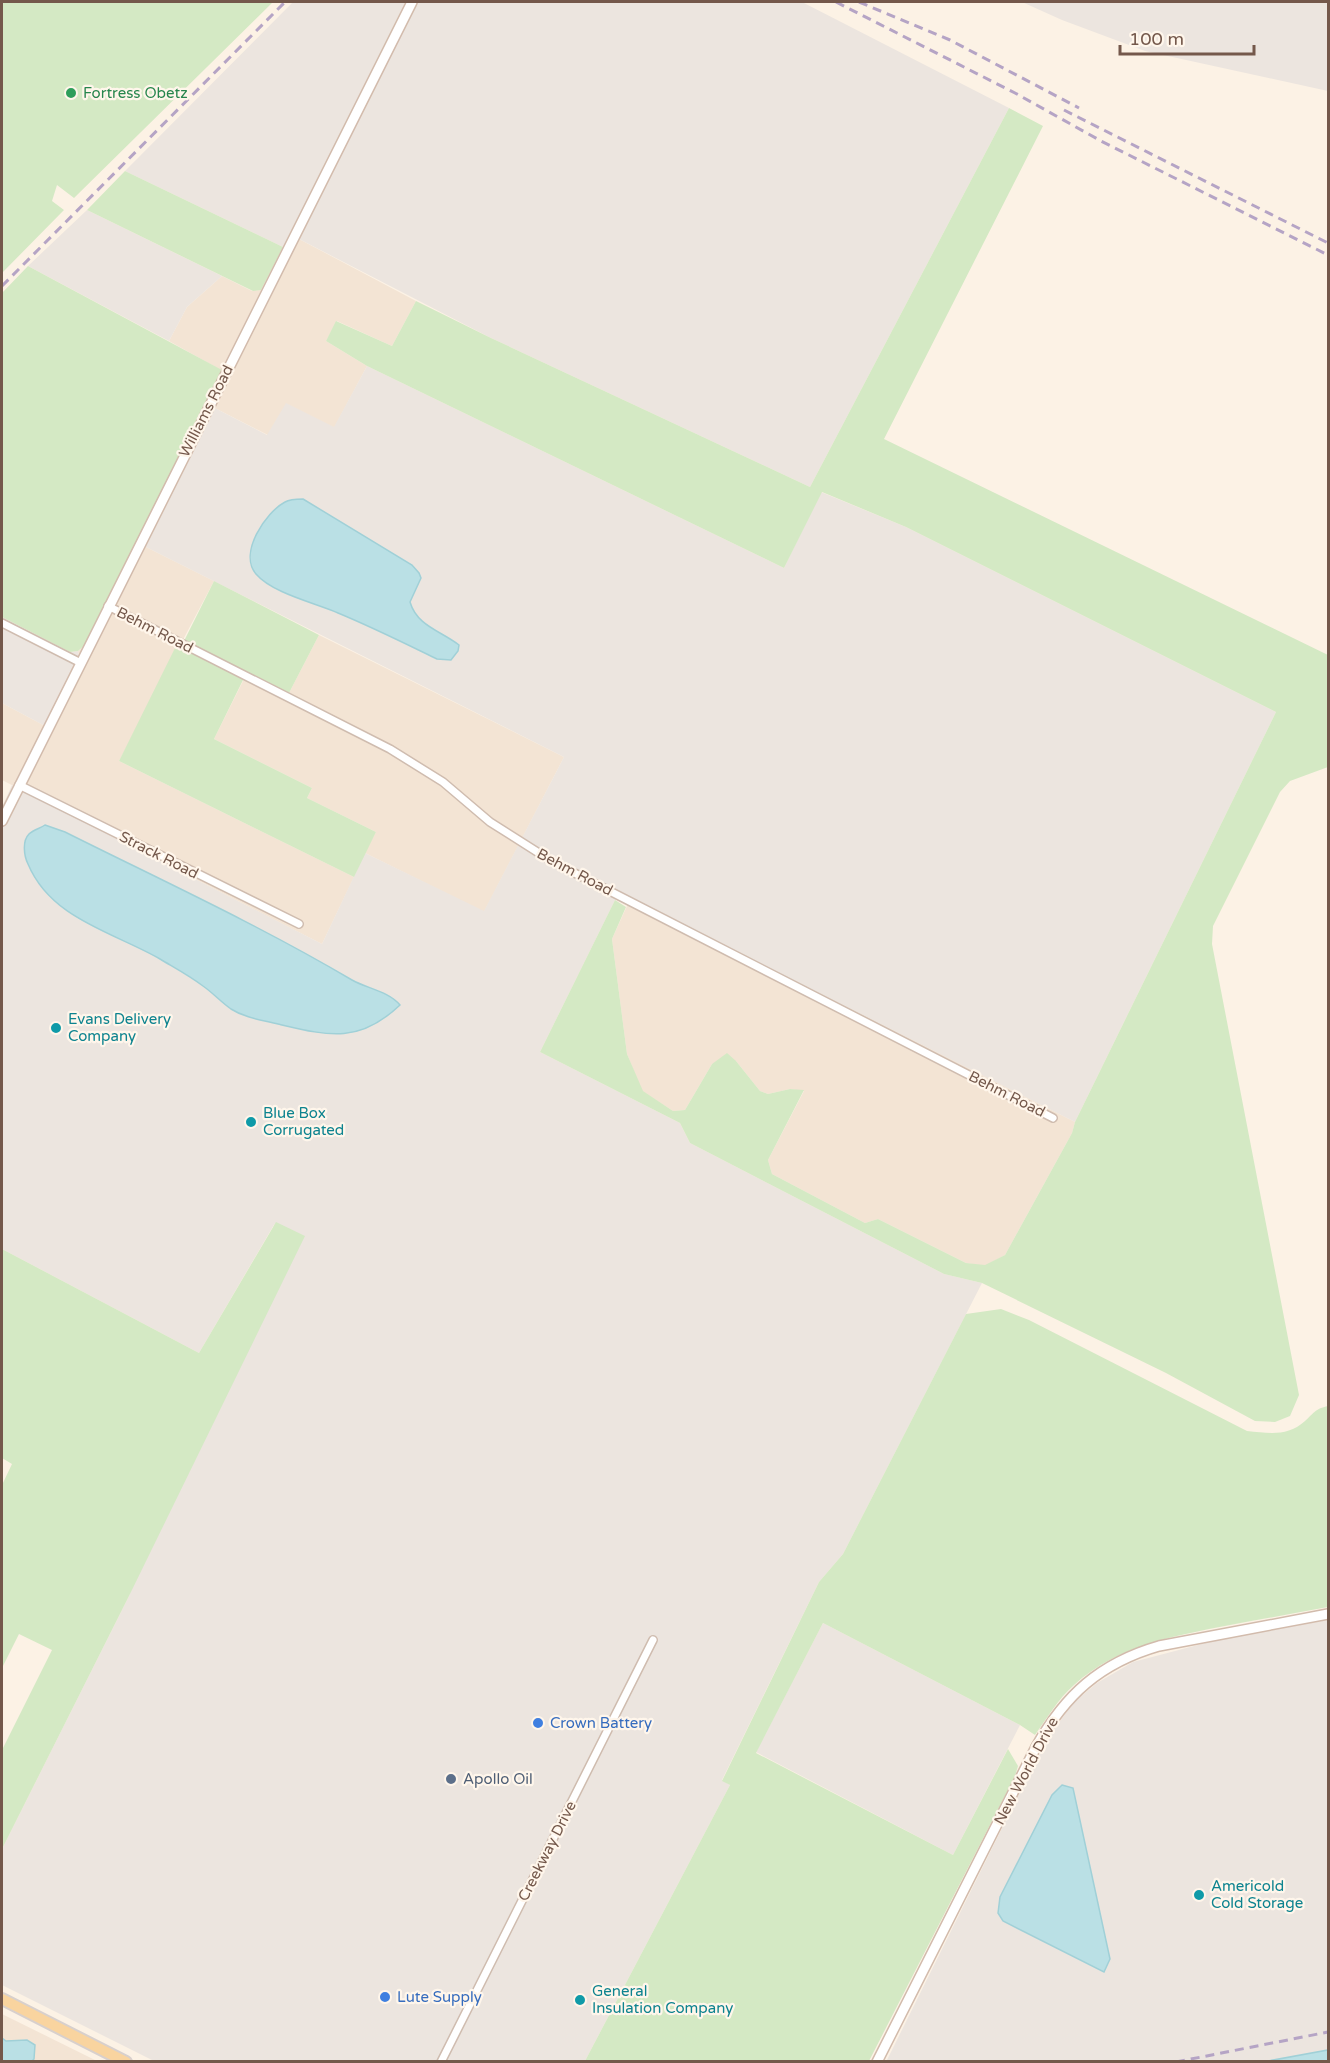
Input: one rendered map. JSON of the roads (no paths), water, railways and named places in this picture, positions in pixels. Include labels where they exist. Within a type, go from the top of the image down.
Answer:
[{"type":"main road","name":"Williams Road","points":[[2,821],[412,2]]},
{"type":"main road","name":"New World Drive","points":[[876,2061],[1036,1748],[1058,1711],[1077,1690],[1114,1663],[1137,1652],[1329,1614]]},
{"type":"main road","points":[[2,1999],[126,2061]]},
{"type":"street","name":"Behm Road","points":[[108,606],[390,748],[443,782],[490,822],[553,862],[1053,1118]]},
{"type":"street","points":[[2,623],[81,663]]},
{"type":"street","name":"Strack Road","points":[[19,785],[299,924]]},
{"type":"street","name":"Creekway Drive","points":[[441,2061],[653,1640]]},
{"type":"water","points":[[303,499],[412,565],[421,578],[410,602],[413,610],[430,627],[459,645],[458,651],[451,660],[437,659],[351,618],[294,597],[272,587],[256,574],[251,565],[250,555],[252,545],[263,524],[285,502]]},
{"type":"water","points":[[45,825],[65,832],[210,903],[352,980],[390,996],[400,1005],[371,1026],[343,1034],[313,1032],[236,1012],[188,975],[142,949],[85,922],[52,898],[38,883],[25,853],[27,837]]},
{"type":"water","points":[[1062,1785],[1073,1788],[1110,1959],[1104,1972],[1003,1921],[998,1913],[1000,1897],[1052,1795]]},
{"type":"water","points":[[2,2038],[6,2041],[27,2040],[35,2045],[34,2059],[32,2061],[2,2061]]},
{"type":"water","points":[[1328,2050],[1328,2061],[1268,2061]]},
{"type":"railway","points":[[2,286],[285,2]]},
{"type":"railway","points":[[836,2],[1015,93],[1101,141],[1328,255]]},
{"type":"railway","points":[[859,2],[950,40],[1079,108]]},
{"type":"railway","points":[[1064,110],[1328,243]]},
{"type":"railway","points":[[1176,2062],[1328,2032]]},
{"type":"place","name":"Fortress Obetz","points":[[71,93]]},
{"type":"place","name":"Evans Delivery Company","points":[[56,1028]]},
{"type":"place","name":"Blue Box Corrugated","points":[[251,1122]]},
{"type":"place","name":"Crown Battery","points":[[538,1723]]},
{"type":"place","name":"Apollo Oil","points":[[451,1779]]},
{"type":"place","name":"Americold Cold Storage","points":[[1199,1895]]},
{"type":"place","name":"Lute Supply","points":[[385,1997]]},
{"type":"place","name":"General Insulation Company","points":[[580,2000]]}]
